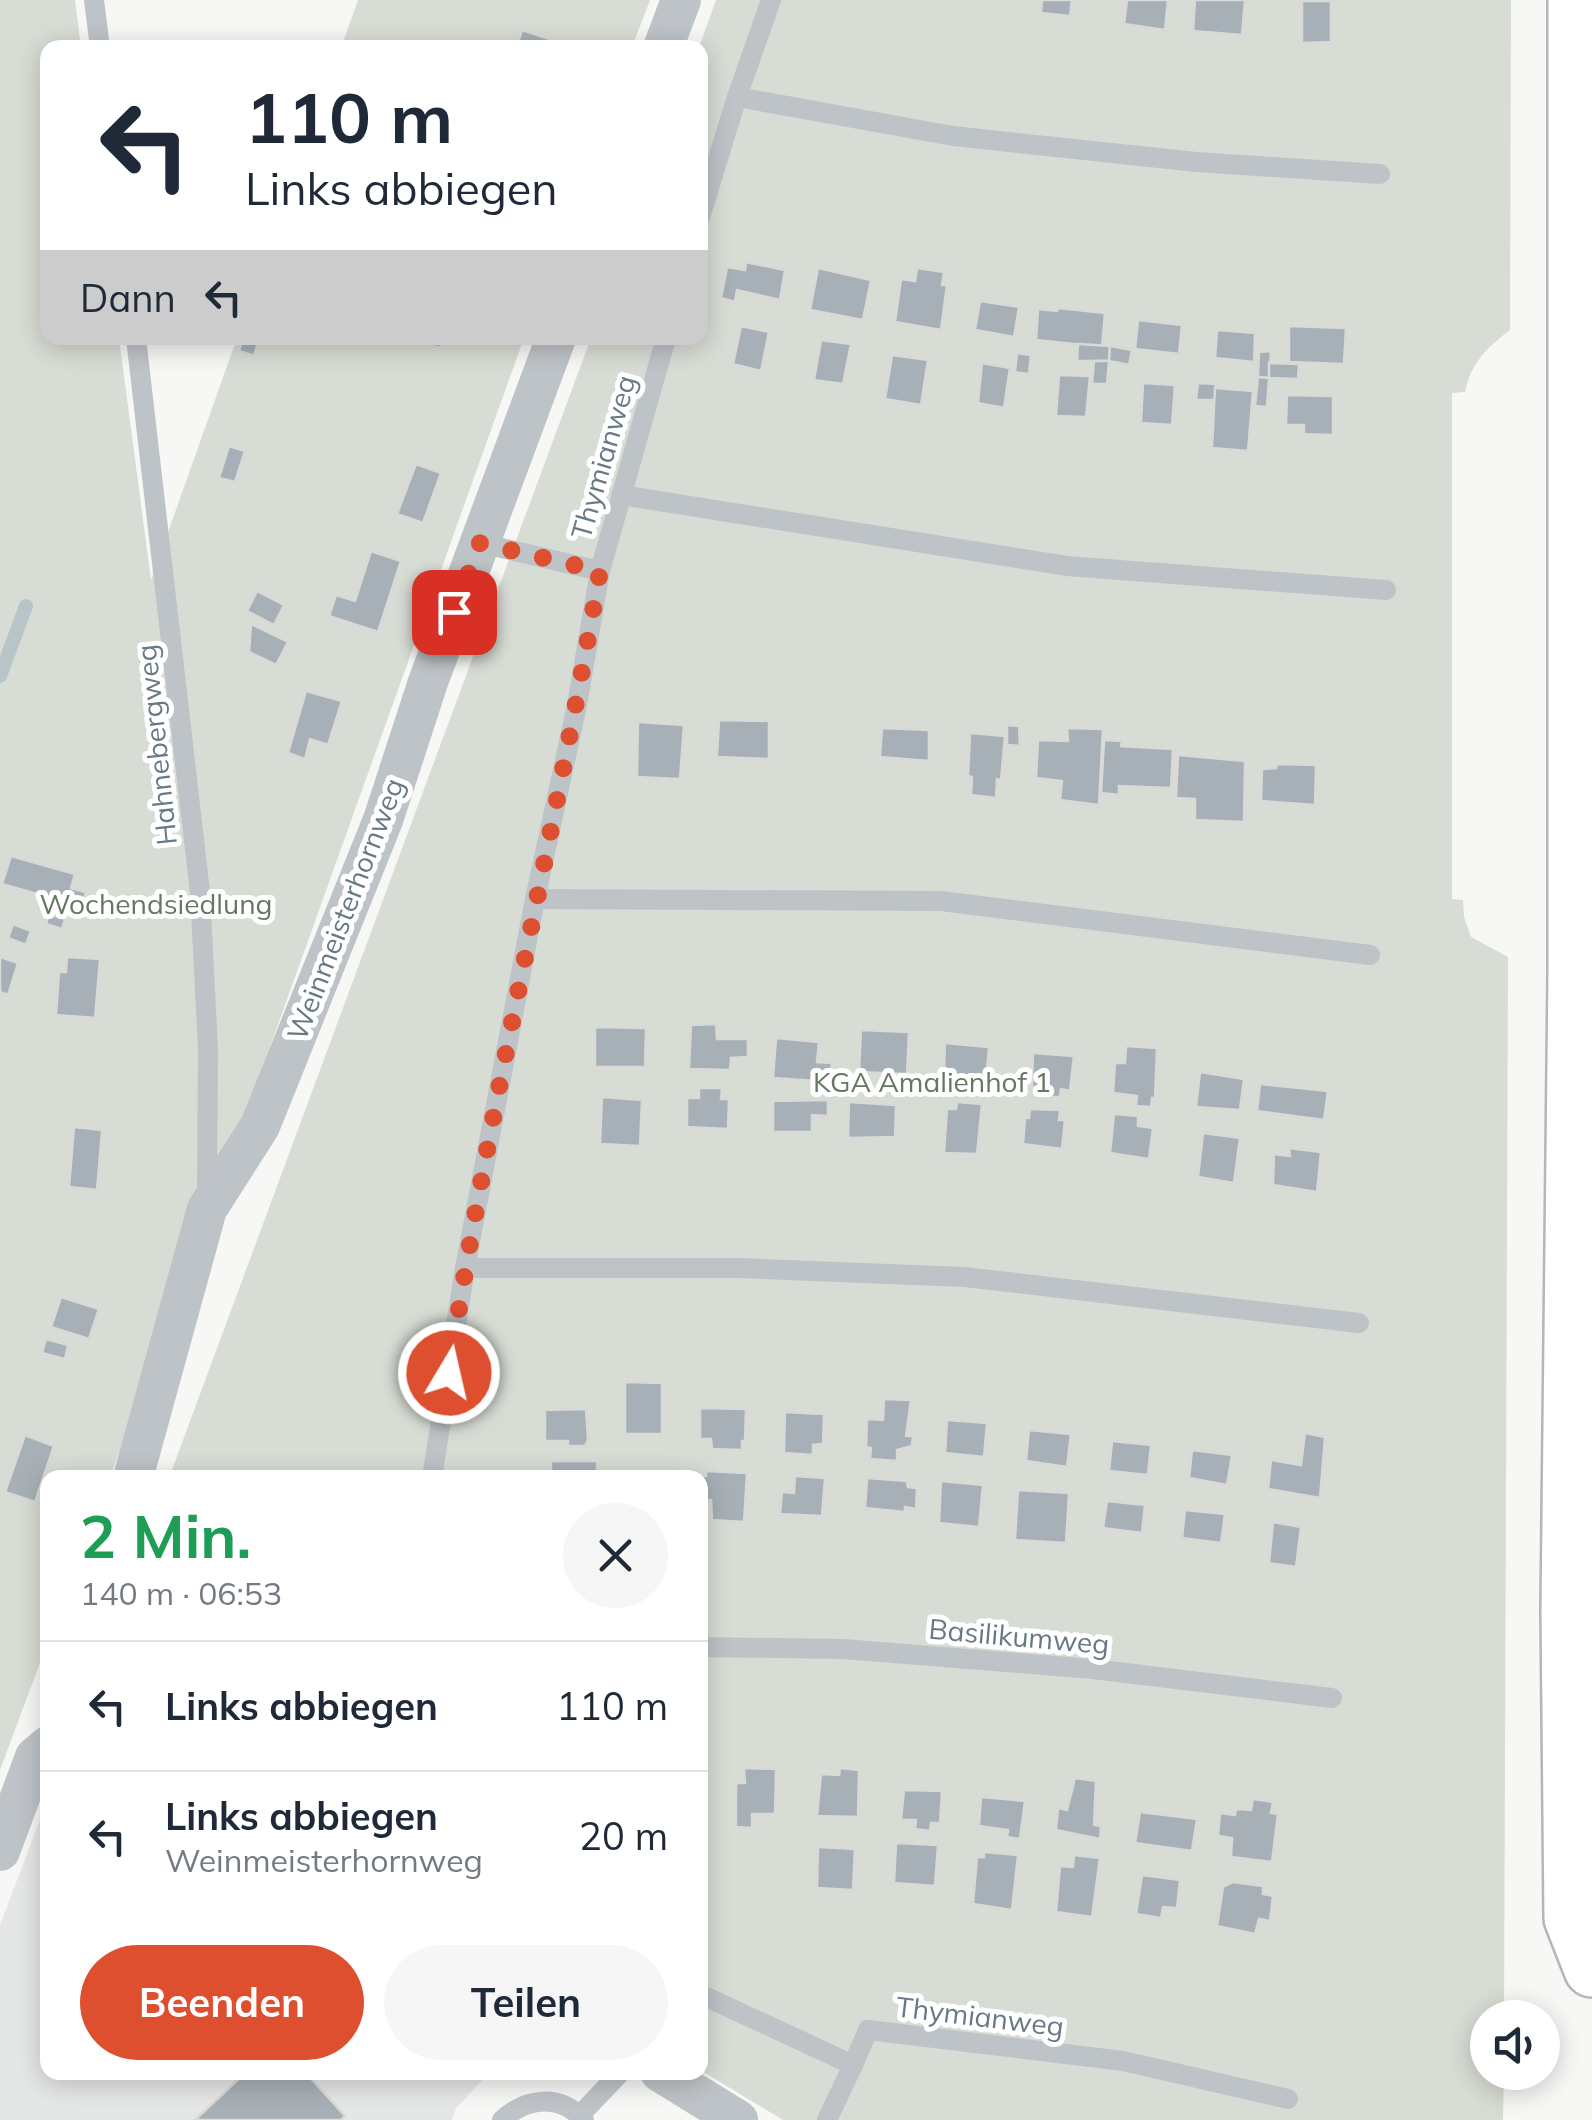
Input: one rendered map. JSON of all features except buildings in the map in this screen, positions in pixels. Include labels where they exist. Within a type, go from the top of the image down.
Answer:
[{"type":"main road","points":[[1576,0],[1576,972],[1569,1610],[1572,1918],[1592,1969]]},
{"type":"street","points":[[666,40],[680,0]]},
{"type":"street","name":"Weinmeisterhornweg","points":[[135,1470],[207,1209],[260,1126],[382,820],[428,682],[553,345]]},
{"type":"street","points":[[0,1851],[40,1753]]},
{"type":"street","points":[[673,2080],[738,2120]]},
{"type":"lane","points":[[94,0],[99,40]]},
{"type":"lane","points":[[708,191],[772,0]]},
{"type":"lane","points":[[737,97],[952,136],[1196,162],[1380,174]]},
{"type":"lane","name":"Hahnebergweg","points":[[137,345],[200,892],[208,1049],[207,1209]]},
{"type":"lane","name":"Thymianweg","points":[[433,1470],[465,1268],[600,571],[664,345]]},
{"type":"lane","points":[[621,494],[1067,566],[1386,590]]},
{"type":"lane","points":[[480,543],[600,571]]},
{"type":"lane","points":[[534,899],[941,901],[1370,955]]},
{"type":"lane","points":[[465,1268],[738,1268],[965,1277],[1359,1323]]},
{"type":"lane","name":"Basilikumweg","points":[[708,1646],[843,1649],[1093,1669],[1332,1698]]},
{"type":"lane","points":[[708,1998],[853,2065],[827,2120]]},
{"type":"lane","name":"Thymianweg","points":[[853,2065],[868,2030],[1124,2061],[1288,2099]]},
{"type":"lane","points":[[502,2120],[530,2102],[548,2101],[565,2106],[582,2118],[614,2080]]},
{"type":"shaded area","points":[[40,1819],[40,2080],[482,2080],[456,2108],[452,2120],[0,2120],[0,1925]]},
{"type":"green space","name":"Wochendsiedlung","points":[[0,0],[75,0],[80,40],[40,40],[40,345],[120,345],[151,580],[235,345],[521,345],[256,1086],[113,1470],[40,1470],[40,1663],[0,1770]]},
{"type":"green space","points":[[358,0],[650,0],[635,40],[344,40]]},
{"type":"green space","name":"KGA Amalienhof 1","points":[[716,0],[1511,0],[1510,330],[1481,356],[1465,392],[1452,393],[1452,899],[1463,900],[1471,937],[1508,957],[1504,2000],[1470,2000],[1470,2090],[1504,2090],[1503,2120],[783,2120],[708,2075],[708,1470],[172,1470],[588,345],[708,345],[708,40],[702,40]]},
{"type":"waterway","points":[[0,676],[26,606]]},
{"type":"route","points":[[449,1373],[520,973],[577,705],[600,571],[480,543],[454,612]]}]
